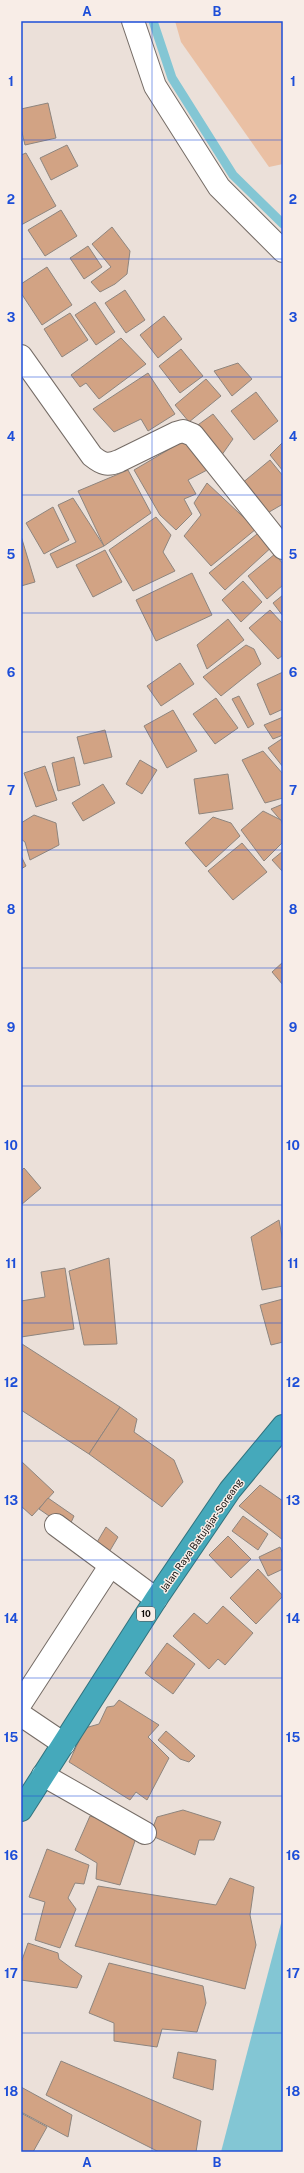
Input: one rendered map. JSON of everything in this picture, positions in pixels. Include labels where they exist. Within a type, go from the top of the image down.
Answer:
[{"type":"highway","name":"Jalan Raya Batujajar-Soreang","points":[[21,1810],[156,1599],[230,1490],[283,1426]]},
{"type":"street","points":[[133,21],[155,86],[219,188],[283,251]]},
{"type":"street","points":[[21,356],[92,456],[102,464],[110,464],[119,461],[183,430],[193,435],[283,548]]},
{"type":"street","points":[[56,1526],[156,1599]]},
{"type":"street","points":[[21,1703],[110,1566]]},
{"type":"street","points":[[21,1715],[64,1744]]},
{"type":"street","points":[[43,1775],[145,1833]]},
{"type":"shaded area","points":[[175,21],[283,21],[283,164],[269,167],[181,42]]},
{"type":"water","points":[[283,1916],[283,2152],[221,2152]]},
{"type":"building","points":[[48,103],[56,138],[25,145],[21,128],[21,109]]},
{"type":"building","points":[[67,145],[78,166],[51,180],[40,158]]},
{"type":"building","points":[[26,153],[56,206],[21,225],[21,155]]},
{"type":"building","points":[[61,210],[77,236],[45,256],[28,230]]},
{"type":"building","points":[[112,227],[130,251],[127,274],[115,284],[100,292],[91,282],[111,267],[92,244]]},
{"type":"building","points":[[88,246],[102,267],[84,279],[70,258]]},
{"type":"building","points":[[47,267],[72,305],[42,325],[21,293],[21,284]]},
{"type":"building","points":[[125,290],[145,320],[126,333],[105,303]]},
{"type":"building","points":[[95,302],[115,332],[96,345],[75,315]]},
{"type":"building","points":[[70,313],[88,340],[62,357],[44,329]]},
{"type":"building","points":[[164,316],[182,339],[158,358],[140,335]]},
{"type":"building","points":[[121,338],[146,364],[99,399],[86,383],[80,387],[71,375]]},
{"type":"building","points":[[181,349],[203,376],[180,393],[159,366]]},
{"type":"building","points":[[238,363],[252,379],[232,396],[214,371]]},
{"type":"building","points":[[148,373],[175,414],[148,431],[141,419],[114,432],[93,409]]},
{"type":"building","points":[[206,379],[221,396],[189,422],[175,405]]},
{"type":"building","points":[[256,392],[278,421],[254,440],[231,411]]},
{"type":"building","points":[[213,414],[233,439],[219,459],[195,427]]},
{"type":"building","points":[[190,437],[209,469],[188,480],[196,494],[184,499],[192,514],[176,530],[160,515],[134,470]]},
{"type":"building","points":[[283,442],[283,471],[270,455]]},
{"type":"building","points":[[270,460],[283,476],[283,504],[264,515],[241,484]]},
{"type":"building","points":[[128,470],[151,513],[104,546],[78,491]]},
{"type":"building","points":[[207,483],[256,529],[211,566],[184,536],[201,515],[194,503]]},
{"type":"building","points":[[73,498],[104,546],[57,568],[50,554],[76,542],[58,505]]},
{"type":"building","points":[[53,507],[69,540],[44,554],[26,523]]},
{"type":"building","points":[[156,517],[171,535],[163,552],[175,571],[133,591],[109,550]]},
{"type":"building","points":[[262,530],[275,544],[225,590],[209,573]]},
{"type":"building","points":[[21,536],[35,582],[21,586]]},
{"type":"building","points":[[105,550],[122,582],[93,597],[76,565]]},
{"type":"building","points":[[275,554],[283,564],[283,585],[267,599],[248,576]]},
{"type":"building","points":[[192,573],[212,615],[156,641],[136,600]]},
{"type":"building","points":[[243,581],[262,602],[241,622],[222,600]]},
{"type":"building","points":[[283,595],[283,616],[273,603]]},
{"type":"building","points":[[270,610],[283,624],[283,655],[278,659],[249,628]]},
{"type":"building","points":[[228,619],[244,640],[207,669],[197,645]]},
{"type":"building","points":[[246,645],[254,649],[261,664],[221,696],[203,677]]},
{"type":"building","points":[[180,663],[194,684],[161,706],[147,686]]},
{"type":"building","points":[[283,672],[283,709],[270,715],[257,684]]},
{"type":"building","points":[[239,696],[254,724],[248,728],[232,699]]},
{"type":"building","points":[[216,698],[238,728],[215,744],[193,714]]},
{"type":"building","points":[[173,710],[197,751],[167,768],[144,726]]},
{"type":"building","points":[[283,717],[283,735],[273,739],[264,725]]},
{"type":"building","points":[[105,730],[112,757],[84,764],[77,737]]},
{"type":"building","points":[[283,738],[283,767],[268,748]]},
{"type":"building","points":[[263,751],[283,774],[283,798],[265,803],[242,760]]},
{"type":"building","points":[[74,757],[80,785],[58,791],[52,763]]},
{"type":"building","points":[[140,760],[157,770],[142,794],[126,784]]},
{"type":"building","points":[[45,766],[57,800],[36,807],[24,773]]},
{"type":"building","points":[[228,774],[233,809],[199,814],[194,779]]},
{"type":"building","points":[[103,784],[115,803],[83,821],[72,803]]},
{"type":"building","points":[[283,804],[283,823],[271,809]]},
{"type":"building","points":[[263,811],[281,820],[283,826],[283,842],[264,861],[241,830]]},
{"type":"building","points":[[34,815],[56,823],[59,845],[30,860],[25,842],[21,839],[21,823]]},
{"type":"building","points":[[213,817],[231,823],[240,836],[206,867],[185,843]]},
{"type":"building","points":[[242,843],[267,872],[233,900],[208,871]]},
{"type":"building","points":[[283,851],[283,872],[272,860]]},
{"type":"building","points":[[21,856],[26,866],[21,869]]},
{"type":"building","points":[[283,962],[283,985],[272,972]]},
{"type":"building","points":[[24,1168],[41,1188],[21,1205],[21,1171]]},
{"type":"building","points":[[279,1220],[283,1242],[283,1286],[262,1290],[251,1237]]},
{"type":"building","points":[[109,1258],[117,1344],[84,1345],[69,1271]]},
{"type":"building","points":[[65,1268],[74,1329],[21,1337],[21,1301],[45,1297],[41,1272]]},
{"type":"building","points":[[283,1299],[283,1342],[271,1345],[260,1305]]},
{"type":"building","points":[[22,1344],[120,1407],[89,1454],[21,1410]]},
{"type":"building","points":[[120,1407],[137,1419],[134,1432],[174,1460],[183,1482],[162,1507],[89,1454]]},
{"type":"building","points":[[21,1461],[54,1492],[32,1516],[21,1506]]},
{"type":"building","points":[[260,1485],[283,1501],[283,1540],[239,1506]]},
{"type":"building","points":[[48,1498],[74,1516],[68,1529],[39,1509]]},
{"type":"building","points":[[243,1516],[268,1534],[258,1550],[232,1531]]},
{"type":"building","points":[[106,1527],[118,1537],[105,1559],[93,1549]]},
{"type":"building","points":[[228,1536],[251,1559],[231,1578],[209,1555]]},
{"type":"building","points":[[280,1547],[283,1554],[283,1569],[268,1576],[259,1557]]},
{"type":"building","points":[[258,1569],[283,1596],[256,1624],[230,1598]]},
{"type":"building","points":[[223,1606],[253,1633],[225,1665],[218,1659],[209,1669],[173,1636],[194,1613],[207,1624]]},
{"type":"building","points":[[167,1643],[195,1664],[173,1694],[145,1673]]},
{"type":"building","points":[[119,1700],[159,1725],[148,1737],[169,1758],[147,1800],[136,1792],[130,1800],[69,1762],[85,1728],[99,1724],[107,1707],[114,1706]]},
{"type":"building","points":[[166,1731],[195,1756],[189,1762],[180,1759],[158,1740]]},
{"type":"building","points":[[183,1810],[221,1822],[214,1840],[199,1840],[195,1855],[150,1835],[157,1817]]},
{"type":"building","points":[[90,1816],[138,1832],[120,1885],[96,1879],[97,1863],[75,1850]]},
{"type":"building","points":[[47,1849],[89,1865],[84,1884],[75,1883],[68,1898],[76,1909],[60,1948],[35,1940],[45,1902],[29,1897]]},
{"type":"building","points":[[230,1878],[254,1887],[250,1915],[256,1945],[245,1989],[75,1946],[98,1886],[216,1905]]},
{"type":"building","points":[[28,1943],[58,1953],[59,1959],[82,1976],[77,1988],[21,1980],[21,1963]]},
{"type":"building","points":[[109,1963],[203,1986],[206,2003],[197,2032],[162,2029],[157,2047],[114,2041],[114,2023],[89,2013]]},
{"type":"building","points":[[178,2052],[216,2060],[213,2090],[173,2078]]},
{"type":"building","points":[[61,2061],[201,2121],[196,2152],[159,2152],[46,2095]]},
{"type":"building","points":[[21,2087],[72,2115],[68,2137],[21,2112]]},
{"type":"building","points":[[21,2113],[47,2127],[33,2152],[21,2152]]},
{"type":"waterway","points":[[153,21],[172,78],[233,175],[283,224]]}]
